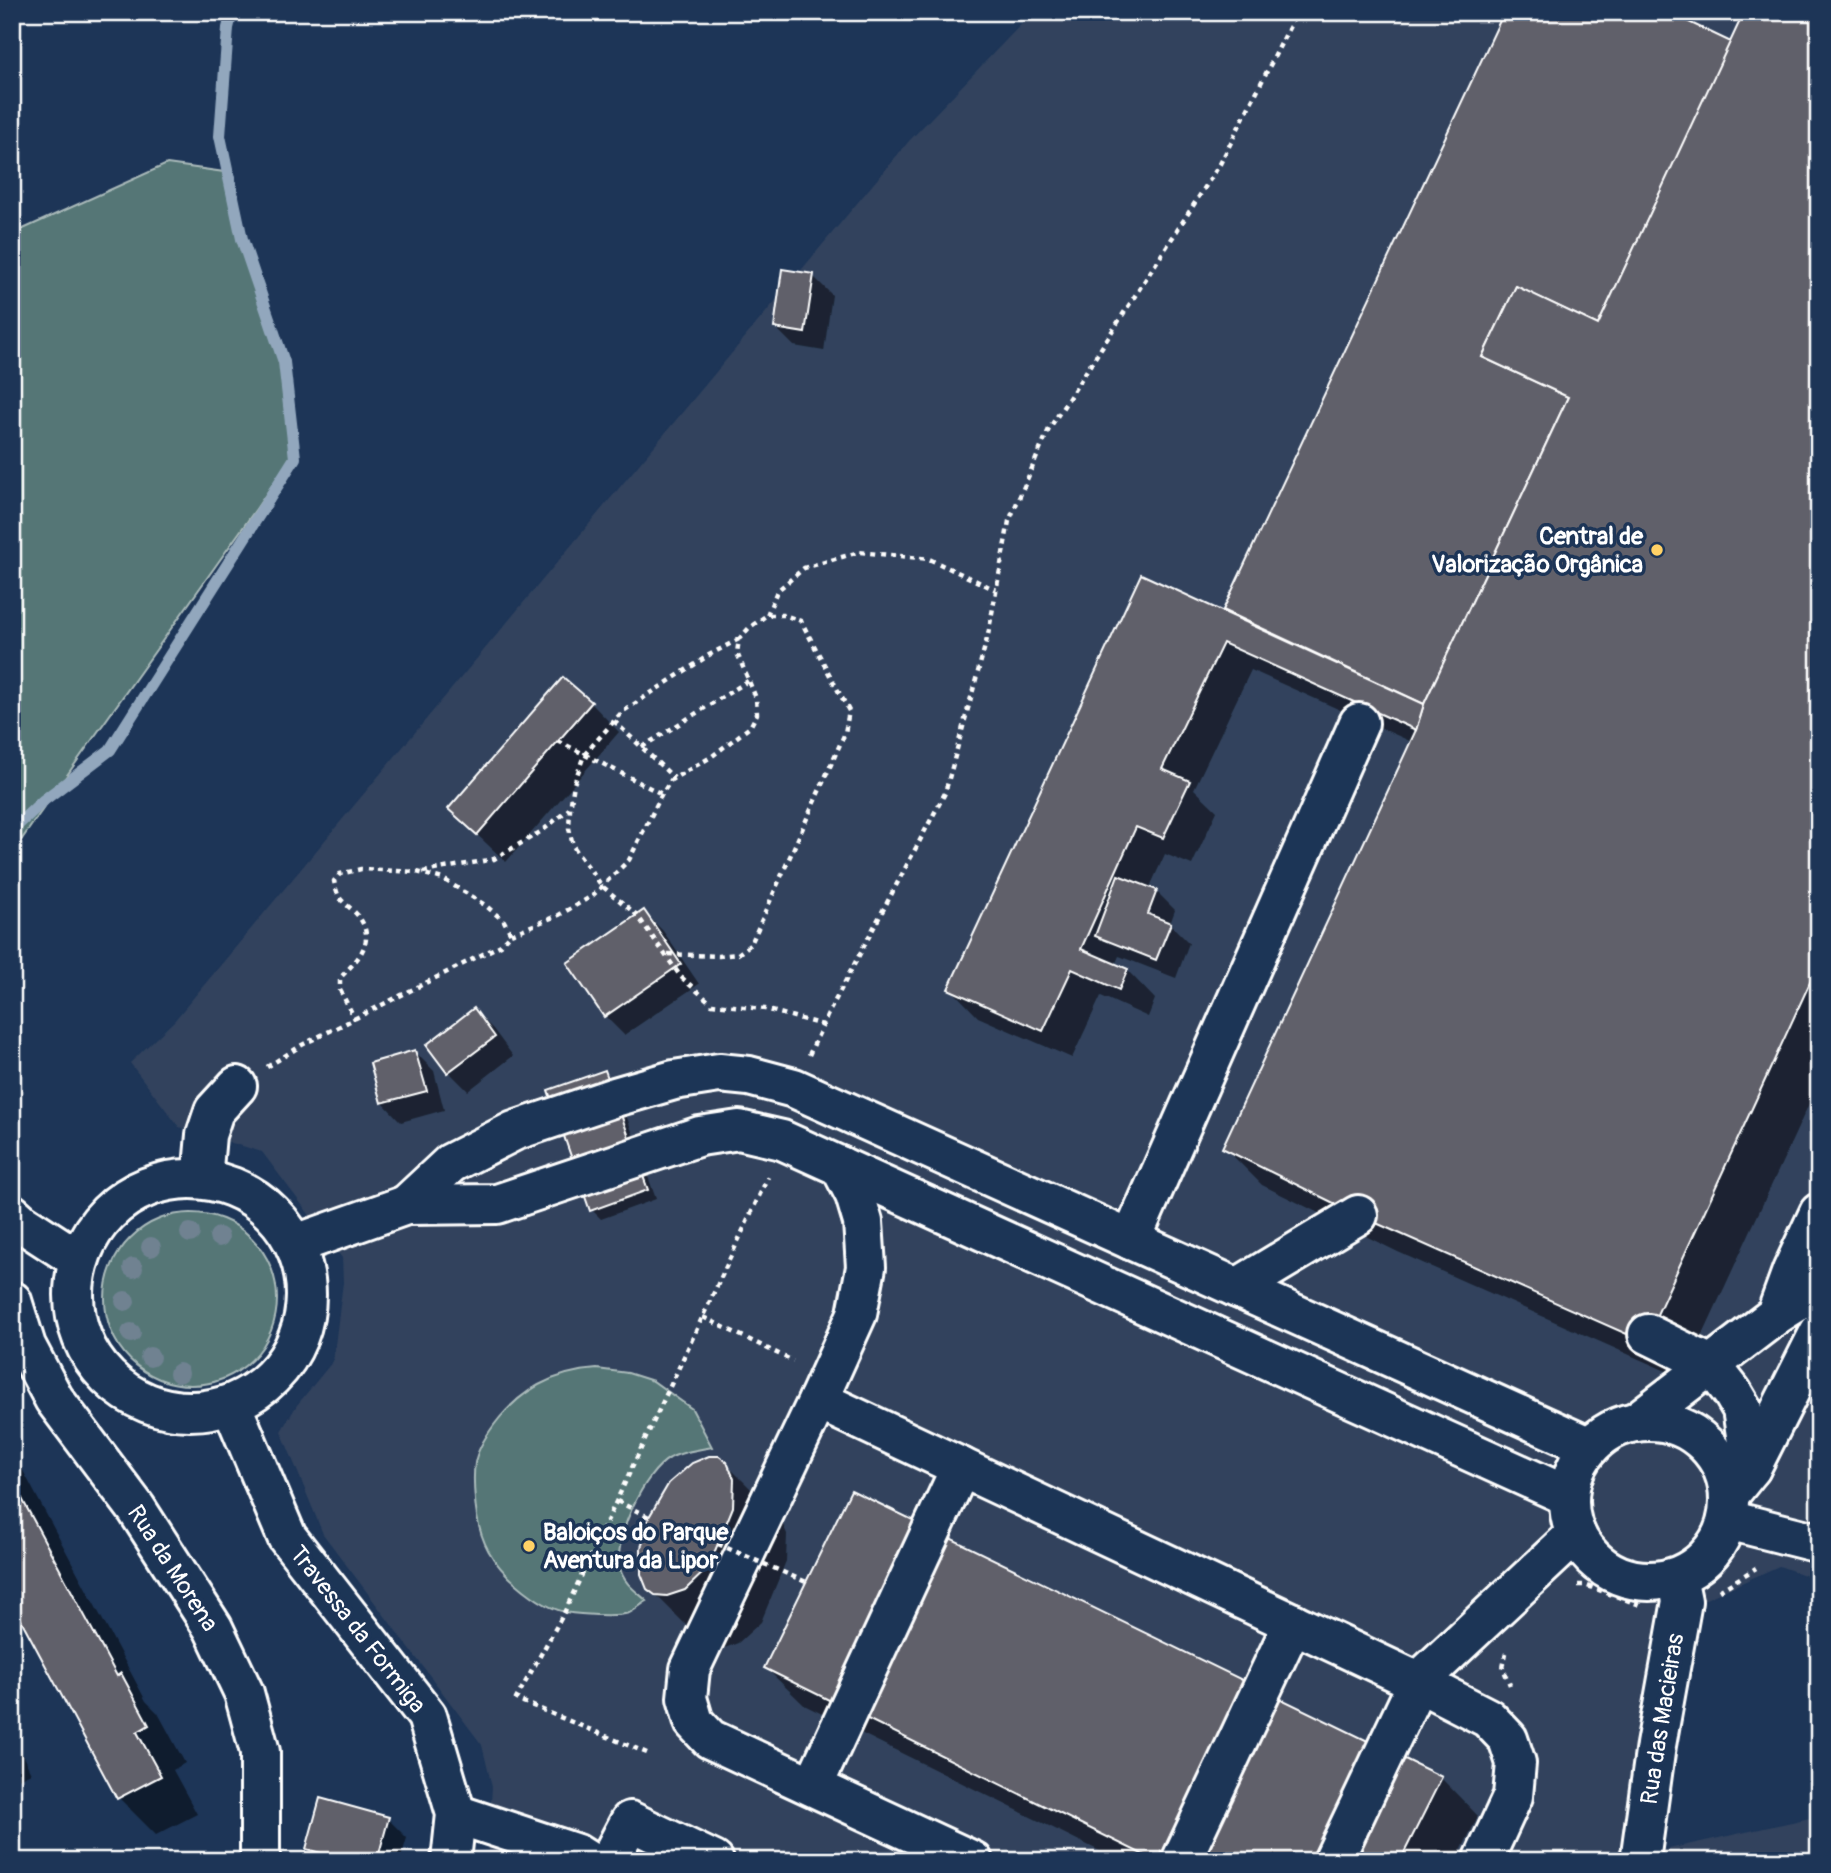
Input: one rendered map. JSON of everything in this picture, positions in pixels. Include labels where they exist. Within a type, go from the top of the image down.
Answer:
[{"type":"street","points":[[1131,1240],[1359,723]]},
{"type":"street","points":[[406,1205],[451,1163],[514,1130],[674,1080],[719,1073],[749,1076],[794,1088],[1590,1447]]},
{"type":"street","points":[[202,1179],[206,1135],[214,1111],[237,1086]]},
{"type":"street","points":[[296,1244],[406,1205],[497,1203],[700,1136],[739,1130],[782,1140],[1568,1496]]},
{"type":"street","points":[[840,1166],[855,1195],[863,1222],[866,1267],[857,1314],[690,1669],[687,1698],[694,1722],[710,1739],[973,1861]]},
{"type":"street","points":[[202,1179],[240,1189],[272,1212],[296,1244],[307,1281],[305,1320],[290,1355],[265,1385],[231,1404],[195,1412],[158,1407],[124,1392],[97,1366],[79,1333],[73,1297],[79,1260],[97,1225],[126,1198],[162,1182],[202,1179]]},
{"type":"street","points":[[1776,1315],[1792,1271],[1819,1213]]},
{"type":"street","points":[[12,1214],[79,1260]]},
{"type":"street","points":[[1237,1288],[1358,1215]]},
{"type":"street","points":[[1636,1422],[1776,1315],[1819,1288]]},
{"type":"street","name":"Rua da Morena","points":[[12,1301],[26,1346],[54,1399],[136,1508],[213,1628],[244,1693],[260,1752],[260,1861]]},
{"type":"street","points":[[1813,1536],[1737,1494],[1709,1446],[1688,1430],[1662,1422],[1636,1422],[1611,1430],[1590,1447],[1575,1470],[1568,1496],[1571,1523],[1582,1547],[1601,1566],[1624,1578],[1679,1589],[1718,1544],[1737,1494],[1819,1333]]},
{"type":"street","points":[[1648,1334],[1711,1365],[1742,1409],[1737,1494]]},
{"type":"street","points":[[824,1389],[961,1467],[1418,1682],[1488,1718],[1508,1739],[1517,1763],[1513,1796],[1483,1861]]},
{"type":"street","name":"Travessa da Formiga","points":[[231,1404],[287,1537],[426,1716],[456,1814],[452,1861]]},
{"type":"street","points":[[813,1786],[961,1467]]},
{"type":"street","points":[[1333,1861],[1418,1682],[1576,1534]]},
{"type":"street","name":"Rua das Macieiras","points":[[1640,1861],[1679,1589]]},
{"type":"street","points":[[1181,1861],[1293,1623]]},
{"type":"street","points":[[456,1814],[577,1854],[587,1861]]},
{"type":"street","points":[[609,1861],[630,1821],[714,1861]]},
{"type":"path","points":[[794,1088],[822,1025],[945,793],[988,635],[1009,521],[1049,429],[1220,164],[1297,12]]},
{"type":"path","points":[[767,615],[777,591],[804,568],[859,552],[929,559],[996,590]]},
{"type":"path","points":[[666,954],[738,954],[751,944],[845,733],[849,711],[801,621],[784,615],[767,615],[750,626],[739,639],[709,654],[622,712],[584,755],[574,784],[569,828],[573,846],[602,886],[637,915],[681,977],[712,1004],[765,1009],[822,1025]]},
{"type":"path","points":[[237,1086],[302,1045],[501,945],[511,934],[559,915],[592,896],[629,860],[670,780],[711,757],[750,727],[757,714],[756,698],[737,653],[739,639]]},
{"type":"path","points":[[642,747],[748,681]]},
{"type":"path","points":[[614,721],[674,778]]},
{"type":"path","points":[[558,741],[662,794]]},
{"type":"path","points":[[417,872],[494,859],[542,831],[570,809]]},
{"type":"path","points":[[355,1019],[340,990],[340,978],[366,946],[366,930],[358,916],[339,896],[334,881],[340,874],[361,869],[417,872],[443,879],[485,905],[504,921],[511,934]]},
{"type":"path","points":[[647,1753],[516,1699],[564,1613],[767,1180],[782,1140]]},
{"type":"path","points":[[703,1317],[824,1389]]},
{"type":"path","points":[[617,1501],[649,1517]]},
{"type":"path","points":[[718,1544],[806,1582]]},
{"type":"path","points":[[1573,1585],[1585,1585],[1645,1607],[1679,1589],[1711,1596],[1761,1564]]},
{"type":"path","points":[[1508,1643],[1503,1668],[1511,1688]]},
{"type":"shaded area","points":[[1033,12],[1819,12],[1819,1580],[1779,1566],[1697,1603],[1623,1859],[1819,1816],[1819,1861],[487,1861],[492,1787],[482,1745],[323,1534],[281,1431],[297,1405],[333,1361],[343,1282],[342,1258],[262,1152],[179,1127],[130,1063],[174,1021],[909,141]]},
{"type":"green space","points":[[167,164],[224,172],[277,339],[290,416],[290,459],[22,839],[12,846],[12,234]]},
{"type":"green space","points":[[191,1213],[224,1220],[252,1238],[270,1266],[277,1299],[270,1332],[252,1360],[224,1378],[191,1385],[158,1378],[130,1360],[112,1332],[105,1299],[112,1266],[130,1238],[158,1220]]},
{"type":"green space","points":[[597,1369],[628,1373],[653,1381],[692,1409],[712,1447],[670,1458],[650,1477],[641,1491],[626,1524],[619,1555],[624,1578],[647,1601],[631,1612],[618,1615],[557,1610],[513,1581],[495,1561],[483,1540],[475,1496],[474,1472],[478,1453],[504,1413],[539,1385],[566,1374]]},
{"type":"building","points":[[1504,12],[1668,12],[1731,42],[1598,325],[1516,286],[1482,357],[1568,397],[1424,704],[1223,610]]},
{"type":"building","name":"Central de Valorização Orgânica","points":[[1744,12],[1819,12],[1819,963],[1648,1334],[1647,1343],[1358,1215],[1222,1148],[1416,730],[1424,704],[1568,397],[1482,357],[1516,286],[1598,325]]},
{"type":"building","points":[[782,269],[814,274],[805,333],[774,328]]},
{"type":"building","points":[[1141,574],[1424,704],[1416,730],[1223,643],[1162,769],[1190,781],[1163,838],[1136,827],[1081,949],[1128,969],[1119,990],[1072,969],[1043,1031],[948,989]]},
{"type":"building","points":[[563,677],[592,702],[477,835],[448,809]]},
{"type":"building","points":[[1118,875],[1157,890],[1148,914],[1171,923],[1156,960],[1095,936]]},
{"type":"building","points":[[644,910],[681,964],[604,1017],[567,963]]},
{"type":"building","points":[[474,1008],[495,1037],[447,1073],[426,1045]]},
{"type":"building","points":[[415,1050],[427,1091],[381,1103],[370,1063]]},
{"type":"building","points":[[605,1070],[648,1190],[590,1211],[548,1090]]},
{"type":"building","points":[[709,1456],[719,1456],[727,1462],[734,1479],[733,1507],[708,1568],[685,1590],[667,1596],[655,1595],[647,1589],[641,1574],[641,1548],[649,1517],[669,1483],[692,1463]]},
{"type":"building","points":[[12,1480],[117,1676],[121,1673],[149,1725],[137,1732],[161,1776],[117,1799],[12,1603]]},
{"type":"building","points":[[851,1490],[1442,1777],[1400,1861],[1156,1861],[764,1668]]},
{"type":"building","points":[[320,1798],[389,1817],[377,1861],[350,1861],[306,1849]]},
{"type":"waterway","points":[[12,830],[44,800],[110,750],[295,458],[284,362],[242,239],[220,136],[228,28],[232,12]]},
{"type":"place","name":"Central de Valorização Orgânica","points":[[1657,550]]},
{"type":"place","name":"Baloiços do Parque Aventura da Lipor","points":[[529,1546]]}]
